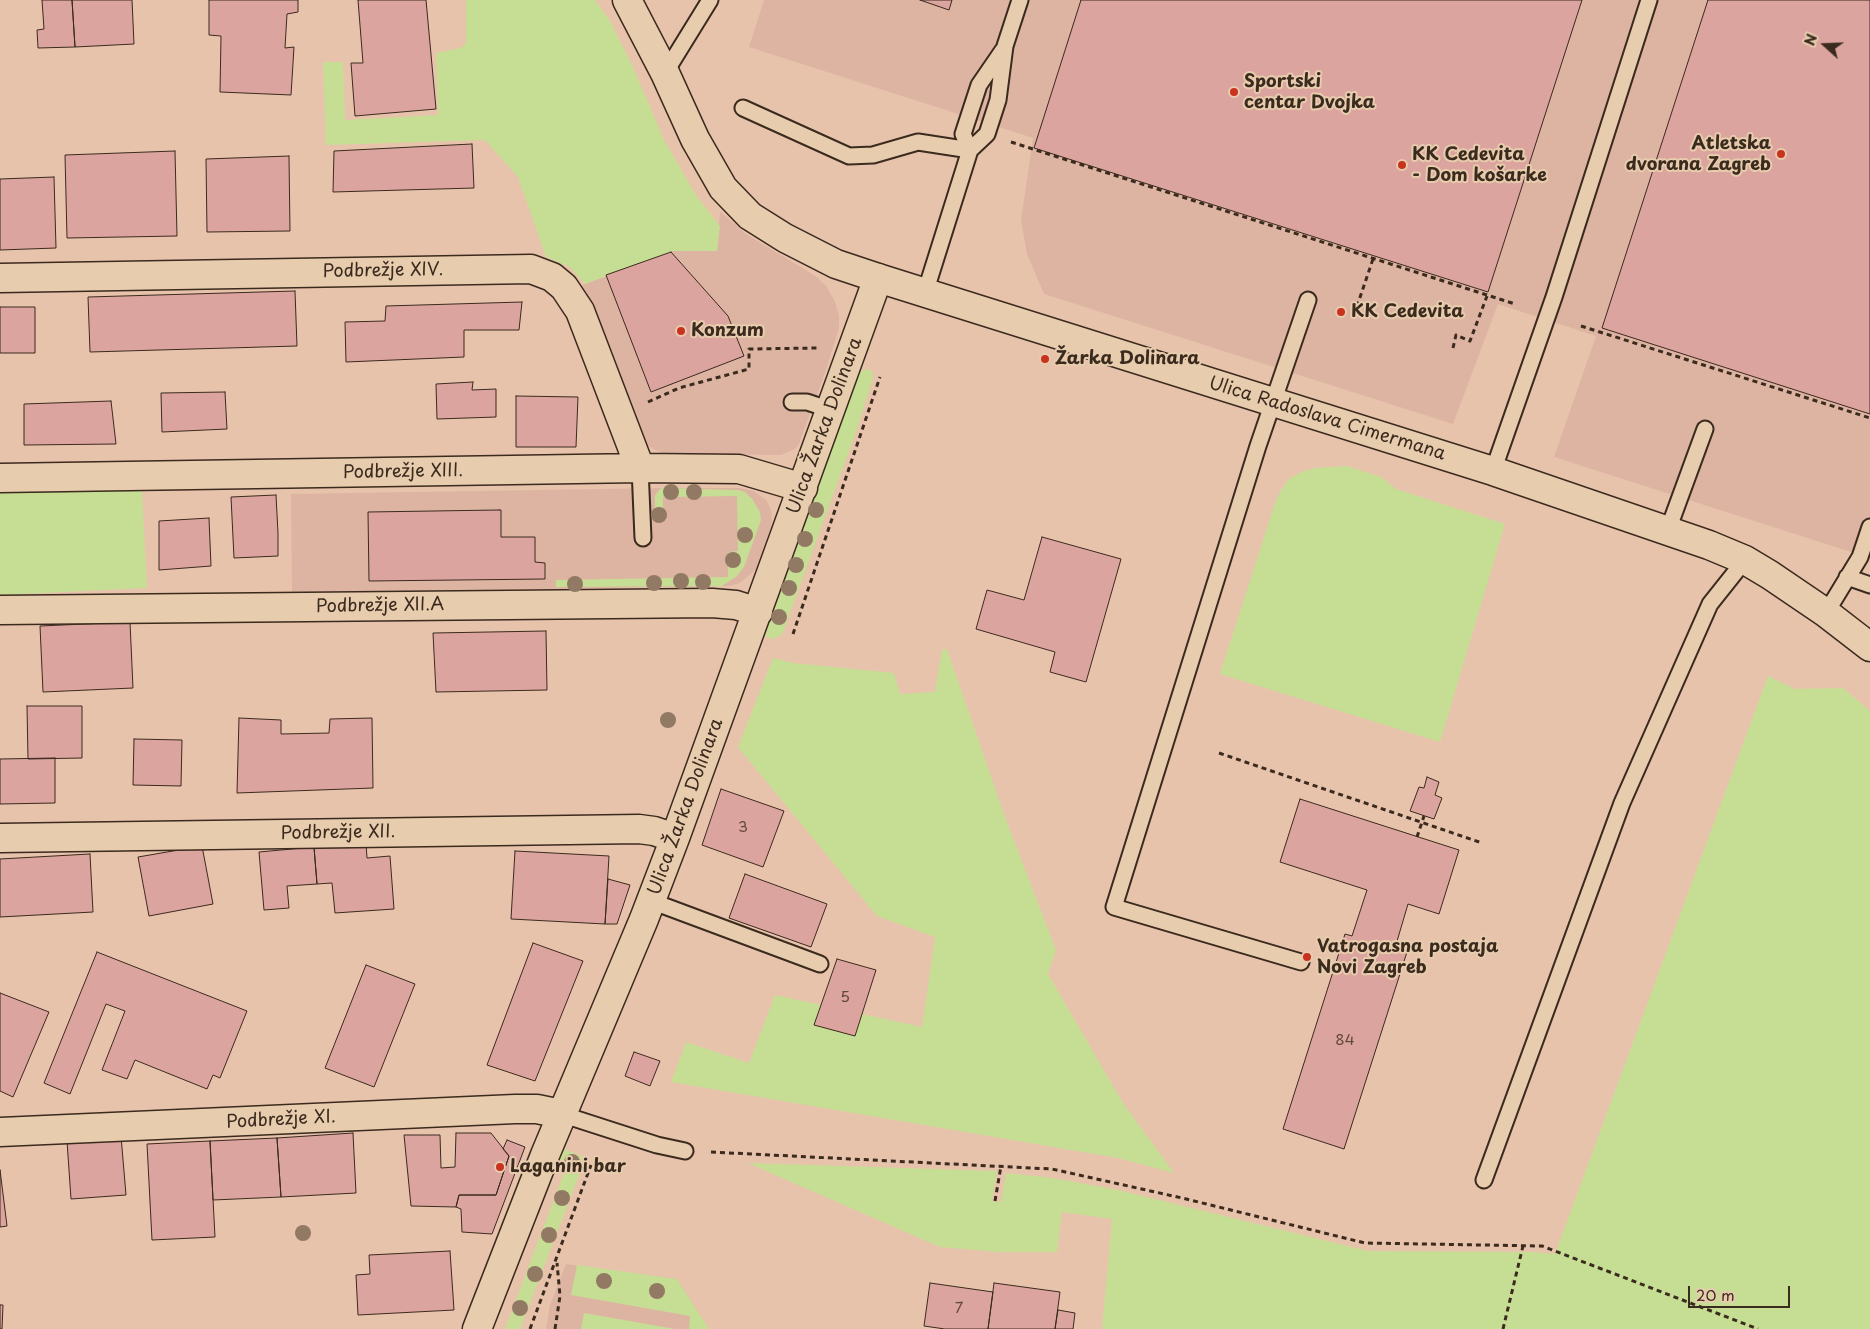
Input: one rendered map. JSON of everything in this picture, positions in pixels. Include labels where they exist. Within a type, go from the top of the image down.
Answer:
[{"type":"street","name":"Ulica Radoslava Cimermana","points":[[627,0],[665,73],[694,139],[723,188],[750,216],[785,238],[836,264],[878,278],[1493,471],[1668,530],[1745,560],[1826,613],[1870,647]]},
{"type":"street","name":"Podbrežje XIV.","points":[[0,278],[531,268],[552,277],[564,287],[580,311],[640,468]]},
{"type":"street","name":"Ulica Žarka Dolinara","points":[[477,1329],[561,1114],[651,901],[758,612],[878,278]]},
{"type":"street","name":"Podbrežje XIII.","points":[[0,478],[640,468],[739,469],[802,488]]},
{"type":"street","name":"Podbrežje XII.A","points":[[0,610],[712,603],[736,605],[758,612]]},
{"type":"street","name":"Podbrežje XII.","points":[[0,838],[639,828],[675,838]]},
{"type":"street","name":"Podbrežje XI.","points":[[0,1132],[515,1109],[537,1109],[561,1114]]},
{"type":"lane","points":[[665,73],[710,0]]},
{"type":"lane","points":[[925,293],[970,150],[987,134],[998,100],[1005,46],[1020,0]]},
{"type":"lane","points":[[1493,471],[1554,297],[1649,0]]},
{"type":"lane","points":[[970,150],[964,134],[979,85],[1005,46]]},
{"type":"lane","points":[[743,108],[849,156],[873,155],[918,142],[970,150]]},
{"type":"lane","points":[[1301,962],[1114,907],[1273,402],[1308,300]]},
{"type":"lane","points":[[792,402],[807,402],[831,410]]},
{"type":"lane","points":[[1668,530],[1704,429]]},
{"type":"lane","points":[[640,468],[643,538]]},
{"type":"lane","points":[[1826,613],[1860,557],[1870,527]]},
{"type":"lane","points":[[1484,1180],[1622,803],[1710,604],[1745,560]]},
{"type":"lane","points":[[1847,577],[1870,585]]},
{"type":"lane","points":[[651,901],[820,964]]},
{"type":"lane","points":[[561,1114],[657,1146],[685,1151]]},
{"type":"path","points":[[987,134],[1374,257],[1515,304]]},
{"type":"path","points":[[1354,315],[1374,257]]},
{"type":"path","points":[[1452,348],[1456,335],[1470,341],[1487,296]]},
{"type":"path","points":[[1581,326],[1870,418]]},
{"type":"path","points":[[646,403],[679,388],[749,369],[749,349],[827,348]]},
{"type":"path","points":[[793,634],[880,377]]},
{"type":"path","points":[[1219,753],[1482,843]]},
{"type":"path","points":[[1416,837],[1424,816]]},
{"type":"path","points":[[685,1151],[1052,1169],[1182,1198],[1365,1243],[1542,1246],[1758,1329]]},
{"type":"path","points":[[530,1329],[590,1165]]},
{"type":"path","points":[[995,1201],[1001,1166]]},
{"type":"path","points":[[1503,1329],[1523,1246]]},
{"type":"path","points":[[554,1329],[560,1296],[556,1260]]},
{"type":"shaded area","points":[[764,0],[1870,0],[1870,558],[1554,457],[1596,336],[1498,304],[1453,424],[1044,294],[1027,254],[1021,220],[1033,138],[749,47]]},
{"type":"shaded area","points":[[720,211],[746,234],[817,277],[827,287],[835,302],[839,316],[839,328],[826,370],[799,444],[795,449],[781,455],[676,454],[662,453],[648,446],[637,434],[577,287],[673,251],[717,251]]},
{"type":"shaded area","points":[[740,488],[754,491],[766,500],[771,510],[772,523],[756,568],[752,573],[740,583],[729,586],[292,593],[291,494]]},
{"type":"shaded area","points":[[566,1264],[677,1279],[709,1329],[546,1329],[550,1305]]},
{"type":"green space","points":[[466,0],[595,0],[610,21],[632,65],[664,140],[696,195],[720,226],[717,251],[673,251],[585,284],[570,267],[546,257],[518,177],[485,140],[326,145],[323,62],[343,62],[345,120],[438,115],[436,53],[461,48],[466,43]]},
{"type":"green space","points":[[866,369],[872,371],[873,378],[856,432],[783,632],[780,636],[772,639],[765,636],[859,373]]},
{"type":"green space","points":[[1347,466],[1381,477],[1396,489],[1505,524],[1440,742],[1220,674],[1275,503],[1281,490],[1289,479],[1301,472],[1315,468]]},
{"type":"green space","points":[[0,487],[142,491],[147,588],[0,595]]},
{"type":"green space","points":[[662,488],[738,490],[745,492],[753,500],[760,512],[761,520],[744,567],[737,576],[722,586],[556,587],[556,580],[728,577],[728,554],[729,552],[738,551],[737,496],[663,497],[663,519],[661,522],[656,520],[655,517],[655,496]]},
{"type":"green space","points":[[947,649],[1005,817],[1056,950],[1048,974],[1123,1103],[1174,1173],[1118,1158],[671,1082],[686,1042],[749,1063],[775,995],[922,1027],[935,937],[877,916],[738,747],[773,658],[793,663],[894,673],[900,694],[935,692],[942,650]]},
{"type":"green space","points":[[1768,676],[1795,689],[1843,688],[1870,711],[1870,1329],[1102,1329],[1112,1219],[1062,1212],[1057,1252],[999,1252],[940,1247],[748,1163],[997,1171],[992,1201],[1001,1202],[1006,1173],[1053,1178],[1118,1190],[1368,1251],[1534,1252],[1555,1254]]},
{"type":"green space","points":[[563,1149],[583,1158],[583,1165],[520,1329],[505,1329],[567,1165],[560,1160]]},
{"type":"green space","points":[[577,1265],[677,1279],[709,1329],[689,1329],[690,1316],[571,1295]]},
{"type":"green space","points":[[584,1313],[675,1329],[581,1329]]},
{"type":"building","points":[[42,0],[72,0],[75,47],[38,48],[37,30],[44,29]]},
{"type":"building","points":[[72,0],[132,0],[134,44],[75,47]]},
{"type":"building","points":[[209,0],[298,0],[298,12],[287,14],[285,48],[294,47],[291,95],[220,92],[221,36],[209,35]]},
{"type":"building","points":[[358,0],[426,0],[436,109],[355,116],[351,63],[363,63]]},
{"type":"building","points":[[920,0],[952,0],[949,10]]},
{"type":"building","points":[[1081,0],[1582,0],[1488,292],[1034,148]]},
{"type":"building","name":"Atletska dvorana Zagreb","points":[[1708,0],[1870,0],[1870,414],[1602,328]]},
{"type":"building","points":[[472,144],[474,188],[333,192],[334,151]]},
{"type":"building","points":[[175,151],[177,236],[67,238],[65,155]]},
{"type":"building","points":[[289,156],[290,231],[207,232],[206,159]]},
{"type":"building","points":[[54,177],[56,248],[0,250],[0,179]]},
{"type":"building","name":"Konzum","points":[[671,252],[728,316],[744,356],[651,392],[606,275]]},
{"type":"building","points":[[295,291],[297,346],[90,352],[88,297]]},
{"type":"building","points":[[522,302],[519,330],[464,330],[464,357],[346,362],[345,322],[385,321],[386,306]]},
{"type":"building","points":[[0,307],[35,307],[35,353],[0,353]]},
{"type":"building","points":[[473,382],[472,390],[496,389],[496,417],[437,419],[436,384]]},
{"type":"building","points":[[225,392],[227,429],[162,432],[161,393]]},
{"type":"building","points":[[516,396],[578,397],[576,447],[516,447]]},
{"type":"building","points":[[111,401],[116,444],[24,445],[24,404]]},
{"type":"building","points":[[276,495],[278,556],[234,558],[231,497]]},
{"type":"building","points":[[501,510],[501,537],[535,537],[535,562],[545,563],[545,579],[369,581],[368,512]]},
{"type":"building","points":[[209,518],[211,566],[159,570],[159,521]]},
{"type":"building","points":[[1042,537],[1121,559],[1086,682],[1050,672],[1055,652],[976,629],[987,590],[1024,600]]},
{"type":"building","points":[[130,622],[133,688],[43,692],[40,626]]},
{"type":"building","points":[[546,631],[547,690],[436,692],[433,633]]},
{"type":"building","points":[[27,706],[82,706],[82,758],[28,759]]},
{"type":"building","points":[[239,718],[281,720],[281,734],[329,733],[330,719],[372,718],[373,788],[237,793]]},
{"type":"building","points":[[134,739],[182,740],[181,786],[133,785]]},
{"type":"building","points":[[55,758],[55,803],[0,804],[0,759]]},
{"type":"building","points":[[1427,777],[1439,782],[1435,795],[1442,798],[1434,819],[1410,811],[1419,787],[1424,788]]},
{"type":"building","points":[[721,789],[784,811],[763,867],[702,845]]},
{"type":"building","points":[[1300,799],[1459,850],[1439,914],[1408,904],[1395,948],[1407,952],[1344,1149],[1283,1129],[1345,934],[1352,936],[1367,890],[1280,862]]},
{"type":"building","points":[[366,843],[367,858],[390,856],[394,909],[335,913],[332,883],[317,884],[314,847]]},
{"type":"building","points":[[202,846],[213,904],[149,916],[138,857]]},
{"type":"building","points":[[314,847],[317,884],[287,886],[289,908],[264,910],[259,852]]},
{"type":"building","points":[[515,851],[609,856],[605,924],[511,919]]},
{"type":"building","points":[[90,854],[93,912],[0,917],[0,859]]},
{"type":"building","points":[[745,874],[827,904],[811,947],[729,918]]},
{"type":"building","points":[[608,879],[630,885],[617,924],[605,924]]},
{"type":"building","points":[[533,943],[583,961],[535,1081],[487,1065]]},
{"type":"building","points":[[97,952],[247,1011],[220,1078],[213,1075],[207,1089],[135,1060],[127,1079],[102,1070],[125,1011],[106,1004],[70,1094],[44,1083]]},
{"type":"building","points":[[837,959],[876,970],[855,1036],[814,1025]]},
{"type":"building","points":[[366,965],[415,984],[374,1087],[325,1068]]},
{"type":"building","points":[[0,993],[49,1012],[13,1097],[0,1091]]},
{"type":"building","points":[[634,1052],[660,1061],[650,1086],[625,1076]]},
{"type":"building","points":[[353,1133],[356,1193],[281,1197],[277,1138]]},
{"type":"building","points":[[456,1133],[491,1133],[509,1156],[496,1195],[459,1195],[456,1207],[411,1206],[404,1135],[440,1135],[441,1168],[455,1167]]},
{"type":"building","points":[[121,1136],[126,1195],[71,1199],[67,1141]]},
{"type":"building","points":[[277,1138],[281,1197],[213,1200],[210,1141]]},
{"type":"building","points":[[507,1140],[525,1147],[492,1234],[462,1232],[461,1209],[456,1207],[459,1195],[496,1195],[509,1156],[503,1149]]},
{"type":"building","points":[[210,1141],[215,1237],[152,1240],[147,1144]]},
{"type":"building","points":[[0,1170],[7,1226],[0,1227]]},
{"type":"building","points":[[450,1251],[454,1310],[358,1315],[356,1275],[370,1274],[369,1255]]},
{"type":"building","points":[[930,1283],[993,1292],[988,1329],[945,1329],[924,1326]]},
{"type":"building","points":[[994,1283],[1060,1292],[1055,1329],[988,1329]]},
{"type":"building","points":[[0,1305],[3,1305],[2,1329],[0,1329]]},
{"type":"building","points":[[1058,1310],[1075,1313],[1073,1329],[1055,1329]]},
{"type":"place","name":"Sportski centar Dvojka","points":[[1234,92]]},
{"type":"place","name":"Atletska dvorana Zagreb","points":[[1781,154]]},
{"type":"place","name":"KK Cedevita - Dom košarke","points":[[1402,165]]},
{"type":"place","name":"KK Cedevita","points":[[1341,312]]},
{"type":"place","name":"Konzum","points":[[681,331]]},
{"type":"place","name":"Žarka Dolinara","points":[[1045,359]]},
{"type":"place","name":"Vatrogasna postaja Novi Zagreb","points":[[1307,957]]},
{"type":"place","name":"Laganini bar","points":[[500,1167]]}]
